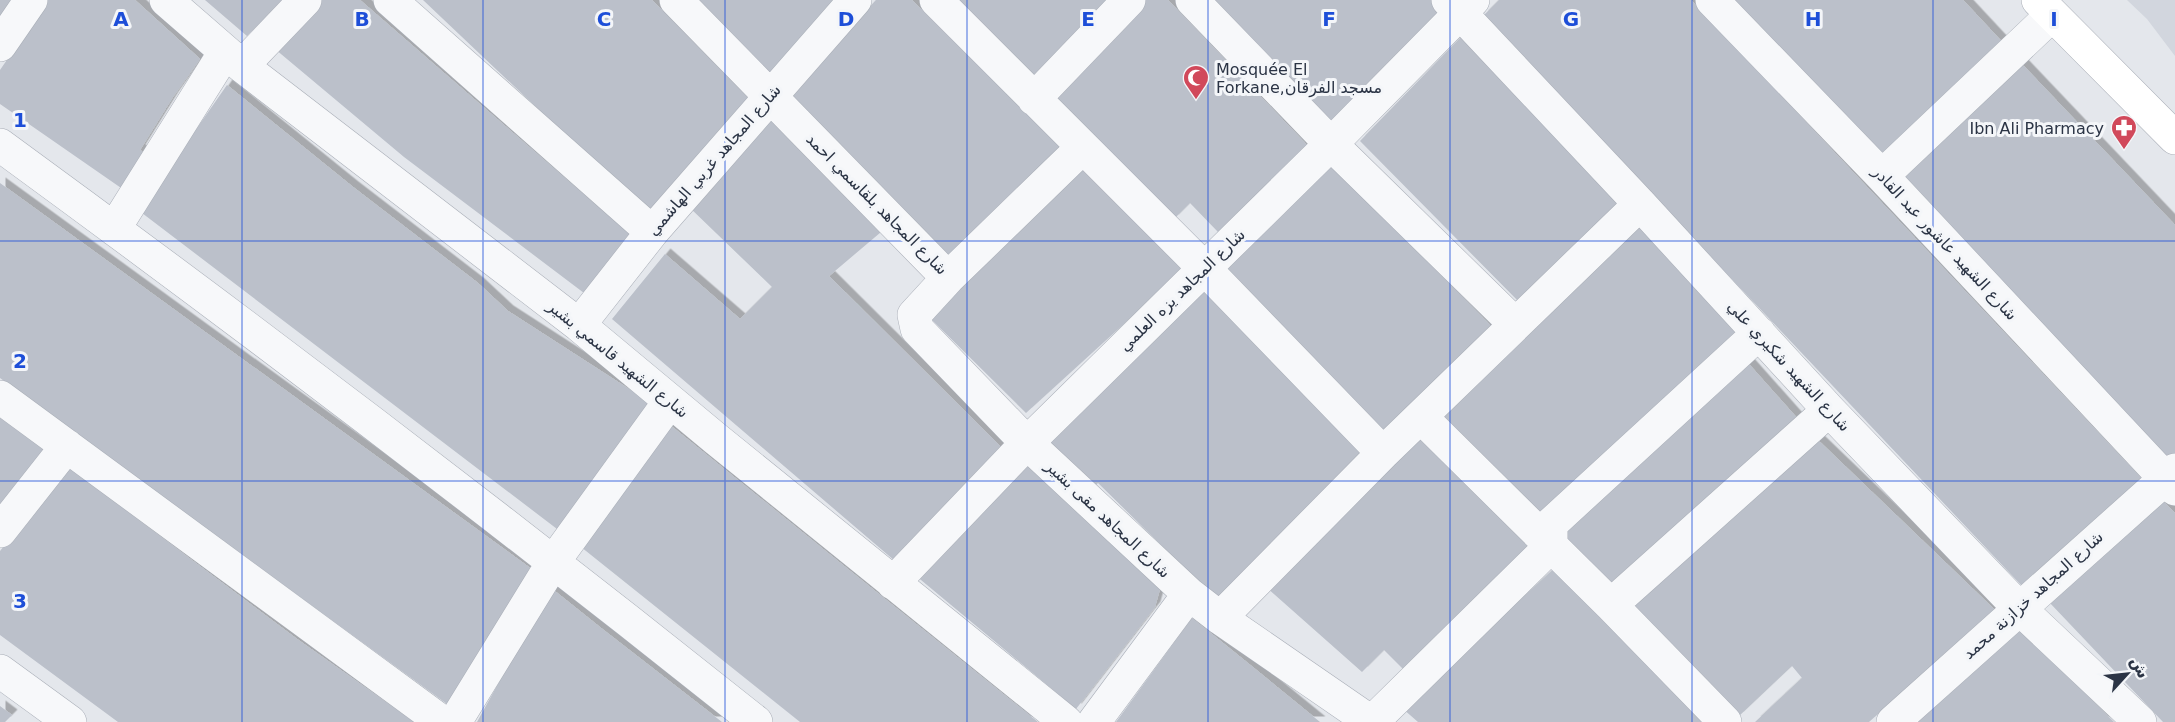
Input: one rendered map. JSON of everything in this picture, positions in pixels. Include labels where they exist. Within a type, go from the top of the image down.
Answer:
[{"type":"street","points":[[0,45],[31,0]]},
{"type":"street","name":"شارع الشهيد قاسمي بشير","points":[[166,0],[233,59],[579,325],[893,584],[1066,722]]},
{"type":"street","points":[[114,229],[233,59],[305,0]]},
{"type":"street","points":[[390,0],[652,232]]},
{"type":"street","name":"شارع المجاهد بلقاسمي احمد","points":[[676,0],[948,278],[1082,148]]},
{"type":"street","name":"شارع المجاهد غربي الهاشمي","points":[[579,325],[652,232],[855,0]]},
{"type":"street","points":[[936,0],[1204,268],[1383,453]]},
{"type":"street","points":[[1034,99],[1129,0]]},
{"type":"street","points":[[1192,0],[1331,144],[1515,324]]},
{"type":"street","name":"شارع الشهيد عاشور عبد القادر","points":[[1712,0],[2172,479]]},
{"type":"street","name":"شارع المجاهد يزه العلمي","points":[[893,584],[1027,443],[1331,144],[1460,4]]},
{"type":"street","name":"شارع الشهيد شكيري علي","points":[[1460,4],[1829,410],[2019,608],[2140,722]]},
{"type":"street","points":[[1882,176],[2045,7],[2175,138]]},
{"type":"street","points":[[0,145],[554,561],[756,722]]},
{"type":"street","points":[[1220,618],[1383,453],[1640,204]]},
{"type":"street","name":"شارع المجاهد مقى بشير","points":[[948,278],[918,309],[915,315],[915,326],[1027,443],[1189,594],[1220,618],[1372,722]]},
{"type":"street","points":[[1372,722],[1551,546],[1551,524],[1759,333]]},
{"type":"street","points":[[0,397],[442,722]]},
{"type":"street","points":[[455,722],[554,561],[670,401]]},
{"type":"street","points":[[1611,605],[1829,410]]},
{"type":"street","points":[[1421,417],[1611,605],[1725,722]]},
{"type":"street","points":[[0,531],[67,446]]},
{"type":"street","name":"شارع المجاهد خزازنة محمد","points":[[1893,722],[2019,608],[2172,479]]},
{"type":"street","points":[[1094,722],[1189,594]]},
{"type":"street","points":[[0,671],[32,712],[70,722]]},
{"type":"shaded area","points":[[2127,0],[2175,0],[2175,56],[2147,19]]},
{"type":"building","points":[[0,0],[20,0],[0,29]]},
{"type":"building","points":[[48,0],[135,0],[200,59],[140,150],[146,154],[124,190],[0,104],[0,70]]},
{"type":"building","points":[[205,0],[282,0],[247,36]]},
{"type":"building","points":[[321,0],[360,0],[633,237],[584,293],[404,157],[275,49]]},
{"type":"building","points":[[423,0],[652,0],[750,100],[649,214]]},
{"type":"building","points":[[695,0],[837,0],[770,76]]},
{"type":"building","points":[[876,0],[912,0],[1066,153],[951,261],[789,95]]},
{"type":"building","points":[[953,0],[1111,0],[1035,86]]},
{"type":"building","points":[[1141,0],[1168,0],[1307,145],[1218,232],[1190,203],[1173,220],[1049,96]]},
{"type":"building","points":[[1207,0],[1432,0],[1441,10],[1327,127]]},
{"type":"building","points":[[1499,0],[1691,0],[2142,479],[2022,586],[1483,16]]},
{"type":"building","points":[[1734,0],[1963,0],[2005,45],[1883,158]]},
{"type":"building","points":[[1464,34],[1625,204],[1521,304],[1360,141]]},
{"type":"building","points":[[2022,64],[2175,225],[2175,453],[2167,459],[1901,176]]},
{"type":"building","points":[[227,85],[353,187],[478,283],[508,311],[646,400],[649,411],[561,532],[142,213],[167,171]]},
{"type":"building","points":[[765,114],[881,232],[829,276],[1003,449],[895,561],[612,319],[665,254],[740,319],[772,287],[688,206]]},
{"type":"building","points":[[1332,164],[1495,330],[1387,435],[1223,269]]},
{"type":"building","points":[[1078,166],[1183,270],[1026,413],[927,315]]},
{"type":"building","points":[[0,183],[533,570],[447,704],[0,378]]},
{"type":"building","points":[[1637,224],[1741,335],[1539,517],[1439,417]]},
{"type":"building","points":[[1201,288],[1366,455],[1217,600],[1098,483],[1095,486],[1049,442]]},
{"type":"building","points":[[1748,363],[1797,418],[1607,586],[1557,536]]},
{"type":"building","points":[[0,416],[46,450],[0,510]]},
{"type":"building","points":[[670,425],[1038,722],[800,722],[581,547]]},
{"type":"building","points":[[1422,434],[1536,547],[1403,669],[1384,650],[1362,672],[1266,587]]},
{"type":"building","points":[[1818,440],[1995,610],[1869,722],[1755,722],[1802,678],[1792,666],[1738,717],[1629,608]]},
{"type":"building","points":[[1027,465],[1162,582],[1155,607],[1076,709],[915,575]]},
{"type":"building","points":[[68,467],[297,639],[414,722],[118,722],[0,635],[0,551]]},
{"type":"building","points":[[2162,500],[2175,513],[2175,722],[2163,722],[2049,602]]},
{"type":"building","points":[[1556,567],[1710,722],[1418,722],[1402,708]]},
{"type":"building","points":[[551,588],[601,628],[722,722],[477,722]]},
{"type":"building","points":[[1192,618],[1249,664],[1320,722],[1116,722]]},
{"type":"building","points":[[2020,628],[2114,722],[1917,722]]},
{"type":"building","points":[[0,706],[12,715],[5,722],[0,722]]},
{"type":"place","name":"Mosquée El Forkane,مسجد الفرقان","points":[[1196,101]]},
{"type":"place","name":"Ibn Ali Pharmacy","points":[[2124,151]]}]
